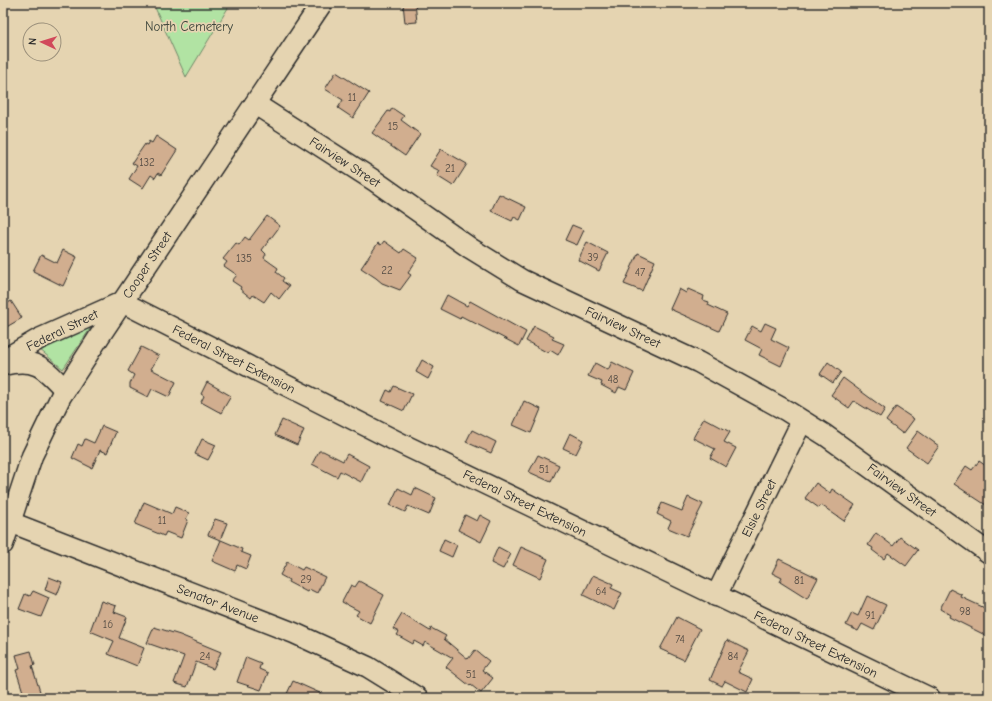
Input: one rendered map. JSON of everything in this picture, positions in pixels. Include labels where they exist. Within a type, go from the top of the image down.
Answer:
[{"type":"street","name":"Cooper Street","points":[[3,544],[37,446],[65,390],[322,3]]},
{"type":"street","name":"Fairview Street","points":[[255,104],[369,177],[458,239],[522,280],[698,362],[744,386],[802,420],[989,553]]},
{"type":"street","name":"Federal Street","points":[[3,360],[39,339],[122,302]]},
{"type":"street","name":"Federal Street Extension","points":[[122,302],[400,443],[930,698]]},
{"type":"street","name":"Federal Street","points":[[3,365],[23,361],[32,362],[49,373],[65,390]]},
{"type":"street","name":"Elsie Street","points":[[716,596],[802,420]]},
{"type":"street","name":"Senator Avenue","points":[[10,522],[300,635],[368,667],[418,698]]},
{"type":"green space","name":"North Cemetery","points":[[153,3],[231,3],[186,77]]},
{"type":"green space","points":[[94,323],[63,369],[39,349]]},
{"type":"building","points":[[403,3],[415,3],[417,22],[405,23]]},
{"type":"building","points":[[336,72],[369,93],[353,118],[338,108],[343,100],[325,89]]},
{"type":"building","points":[[392,108],[404,116],[401,120],[420,134],[405,156],[372,133],[388,111],[390,112]]},
{"type":"building","points":[[156,136],[177,150],[161,175],[158,173],[155,178],[151,175],[143,188],[129,179],[137,166],[132,163],[145,144],[147,145],[149,141],[152,143]]},
{"type":"building","points":[[441,149],[467,164],[453,186],[437,176],[440,171],[430,166]]},
{"type":"building","points":[[499,194],[526,207],[520,220],[514,217],[512,221],[491,211]]},
{"type":"building","points":[[267,216],[280,226],[262,250],[266,254],[264,258],[278,268],[276,272],[284,278],[282,281],[289,286],[279,299],[271,292],[264,302],[253,295],[251,298],[240,289],[241,287],[232,281],[237,275],[224,266],[227,262],[223,259],[236,243],[239,245],[245,237],[249,240]]},
{"type":"building","points":[[572,225],[584,230],[577,245],[565,240]]},
{"type":"building","points":[[384,241],[401,253],[404,249],[418,258],[408,273],[411,275],[400,290],[382,283],[361,268],[378,243],[381,245]]},
{"type":"building","points":[[587,242],[608,253],[599,271],[578,260]]},
{"type":"building","points":[[63,250],[77,257],[63,286],[33,271],[41,255],[57,263]]},
{"type":"building","points":[[638,253],[655,261],[642,291],[624,284]]},
{"type":"building","points":[[679,289],[686,293],[688,289],[704,296],[703,300],[709,302],[708,305],[727,314],[719,331],[670,309]]},
{"type":"building","points":[[447,295],[467,306],[470,301],[526,332],[519,346],[461,316],[460,319],[440,309]]},
{"type":"building","points":[[11,301],[22,318],[3,329],[3,306]]},
{"type":"building","points":[[765,323],[776,328],[771,339],[789,348],[781,366],[759,355],[762,349],[745,340],[752,326],[761,331]]},
{"type":"building","points":[[534,326],[554,336],[552,339],[564,344],[558,355],[550,350],[548,353],[526,341]]},
{"type":"building","points":[[141,347],[159,356],[151,369],[176,382],[169,397],[152,389],[148,397],[130,388],[130,383],[134,375],[128,371]]},
{"type":"building","points":[[422,360],[434,367],[428,379],[416,372]]},
{"type":"building","points":[[612,362],[634,373],[626,390],[619,387],[616,393],[601,385],[602,382],[588,376],[595,363],[608,370]]},
{"type":"building","points":[[828,362],[841,372],[833,383],[820,374]]},
{"type":"building","points":[[843,378],[885,409],[880,417],[854,401],[849,408],[831,395]]},
{"type":"building","points":[[207,382],[231,396],[221,413],[201,402],[204,396],[201,394]]},
{"type":"building","points":[[394,386],[412,394],[404,411],[382,401],[387,390],[391,392]]},
{"type":"building","points":[[524,401],[541,409],[531,433],[513,425]]},
{"type":"building","points":[[896,407],[914,419],[903,434],[886,421]]},
{"type":"building","points":[[704,418],[730,432],[724,442],[736,448],[726,467],[710,458],[715,449],[693,438]]},
{"type":"building","points":[[282,420],[304,430],[297,445],[275,435]]},
{"type":"building","points":[[102,426],[116,432],[107,453],[100,450],[92,468],[72,458],[78,444],[82,446],[85,439],[94,443]]},
{"type":"building","points":[[472,430],[496,442],[491,453],[466,442]]},
{"type":"building","points":[[918,431],[939,446],[927,463],[906,448]]},
{"type":"building","points":[[570,433],[583,440],[576,454],[563,448]]},
{"type":"building","points":[[202,439],[216,445],[208,460],[195,454]]},
{"type":"building","points":[[319,451],[323,451],[343,461],[347,454],[369,466],[361,482],[340,471],[337,477],[312,464]]},
{"type":"building","points":[[538,455],[559,465],[551,482],[529,472]]},
{"type":"building","points":[[979,461],[989,468],[989,507],[954,484],[966,466],[972,470]]},
{"type":"building","points":[[816,483],[830,493],[832,489],[855,505],[844,521],[821,505],[819,508],[805,498]]},
{"type":"building","points":[[398,488],[412,495],[415,488],[436,498],[429,515],[408,506],[405,512],[390,505]]},
{"type":"building","points":[[688,497],[703,504],[687,536],[668,528],[671,521],[657,514],[662,503],[682,511]]},
{"type":"building","points":[[144,502],[172,514],[175,507],[189,513],[181,538],[166,532],[164,536],[135,524]]},
{"type":"building","points":[[465,515],[477,521],[480,515],[491,521],[481,542],[458,530]]},
{"type":"building","points":[[215,519],[227,523],[220,540],[208,535]]},
{"type":"building","points":[[876,533],[893,546],[900,537],[918,550],[906,566],[888,553],[884,559],[868,545]]},
{"type":"building","points":[[444,539],[457,545],[452,557],[439,551]]},
{"type":"building","points":[[221,540],[242,549],[241,552],[251,556],[246,569],[237,565],[235,571],[212,561]]},
{"type":"building","points":[[498,547],[511,554],[503,569],[491,563]]},
{"type":"building","points":[[521,547],[548,559],[540,578],[513,565]]},
{"type":"building","points":[[779,559],[818,578],[807,599],[780,582],[782,578],[772,573]]},
{"type":"building","points":[[287,562],[302,570],[304,567],[325,577],[317,593],[309,589],[307,592],[288,582],[289,580],[280,575]]},
{"type":"building","points":[[593,575],[613,584],[611,588],[622,593],[614,610],[583,595]]},
{"type":"building","points":[[49,577],[62,582],[57,595],[45,590]]},
{"type":"building","points":[[359,581],[384,595],[370,623],[356,615],[359,611],[342,602],[351,585],[355,587]]},
{"type":"building","points":[[950,589],[962,595],[961,597],[989,610],[989,637],[949,617],[950,615],[940,609]]},
{"type":"building","points":[[33,591],[49,598],[41,617],[19,609],[25,594],[30,596]]},
{"type":"building","points":[[867,596],[886,605],[874,630],[862,624],[858,631],[846,625],[852,613],[858,616]]},
{"type":"building","points":[[101,601],[116,606],[114,612],[127,617],[119,638],[144,648],[137,666],[108,654],[114,641],[90,631]]},
{"type":"building","points":[[402,614],[430,631],[431,628],[446,636],[444,639],[468,659],[475,650],[489,661],[482,670],[493,678],[481,693],[446,667],[453,658],[425,642],[423,646],[414,641],[413,644],[397,635],[399,632],[393,629]]},
{"type":"building","points":[[677,617],[700,629],[684,660],[660,649]]},
{"type":"building","points":[[154,627],[180,635],[221,652],[213,669],[196,662],[187,687],[174,683],[184,656],[147,643]]},
{"type":"building","points":[[727,640],[749,651],[738,672],[753,679],[747,692],[725,681],[722,686],[710,680]]},
{"type":"building","points":[[31,651],[35,665],[32,666],[42,698],[25,698],[16,670],[20,669],[16,655]]},
{"type":"building","points":[[246,657],[261,663],[259,669],[268,673],[261,690],[237,682]]},
{"type":"building","points":[[293,681],[331,698],[285,698]]}]
